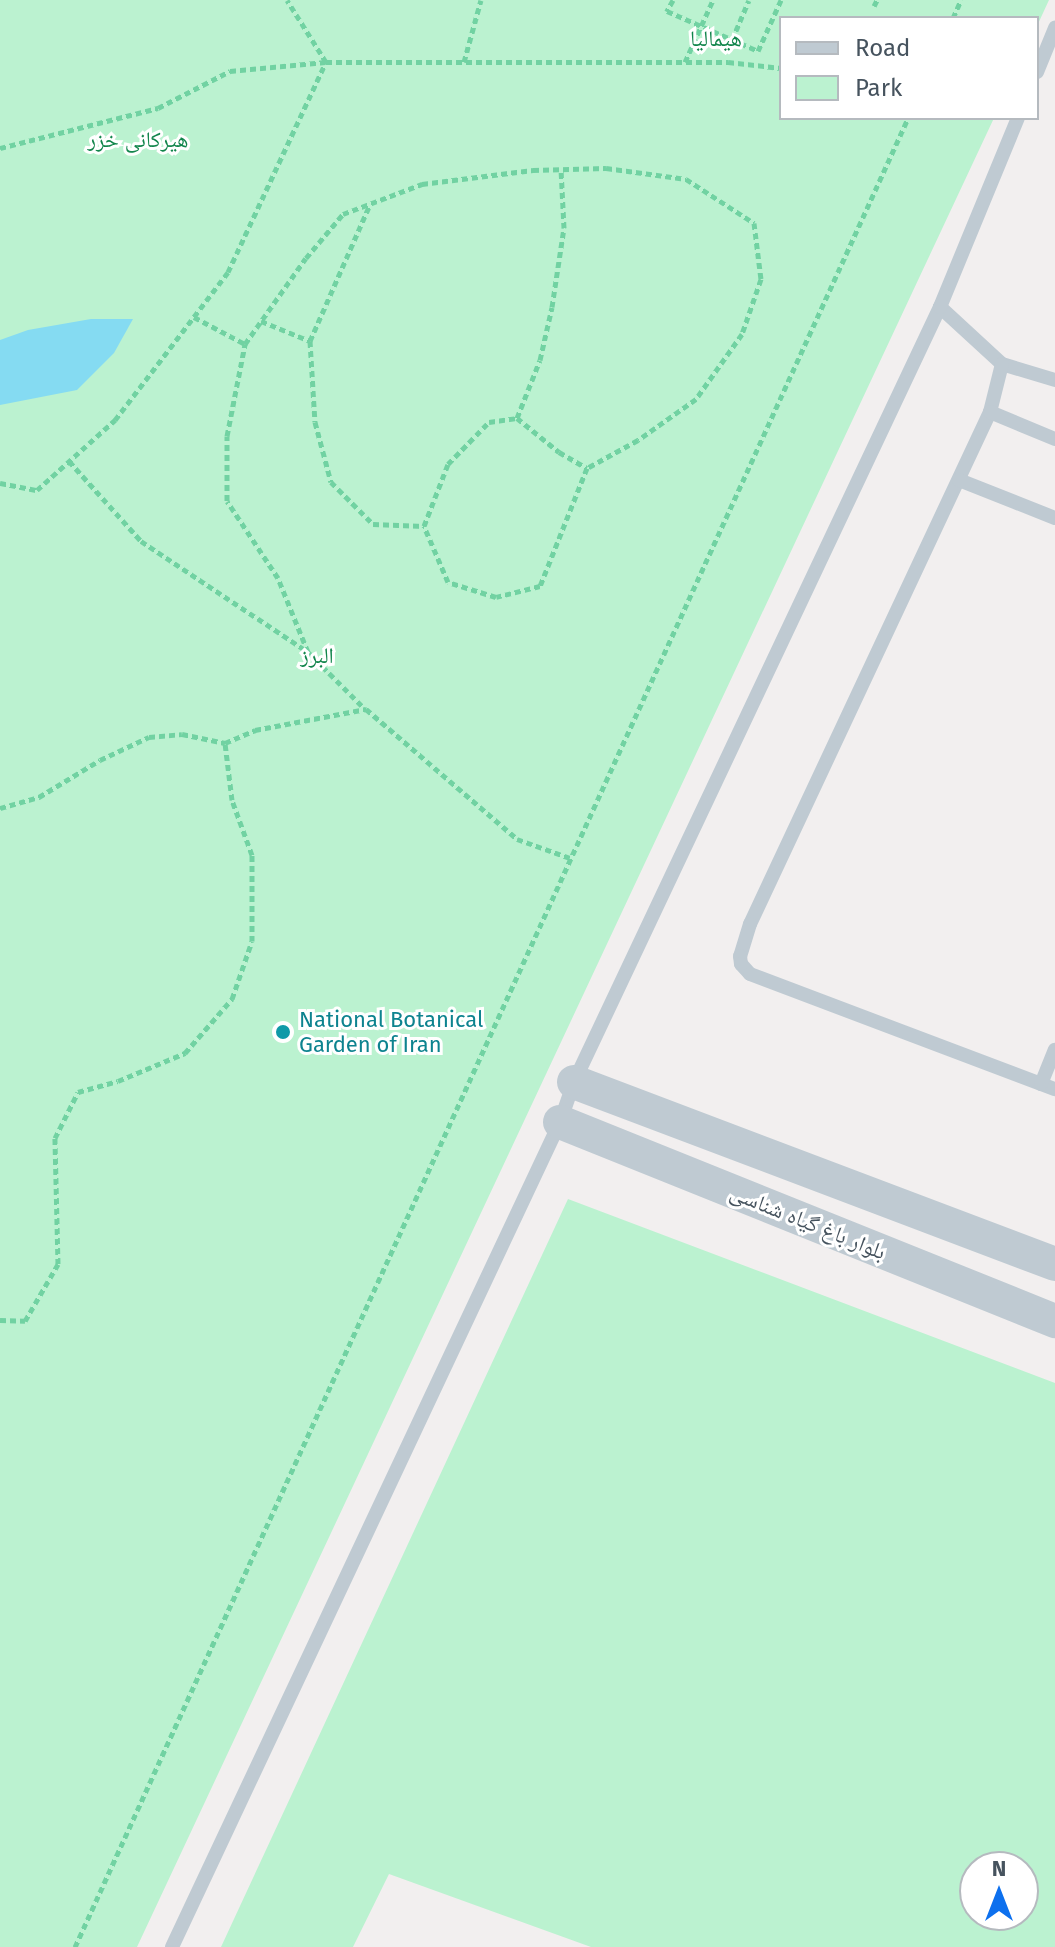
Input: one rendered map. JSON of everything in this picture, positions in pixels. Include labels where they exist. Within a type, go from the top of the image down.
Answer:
[{"type":"street","points":[[574,1082],[1055,1264]]},
{"type":"street","name":"بلوار باغ گیاه شناسی","points":[[560,1122],[1055,1321]]},
{"type":"lane","points":[[1039,67],[1055,28]]},
{"type":"lane","points":[[172,1947],[560,1122],[574,1082],[940,307],[1017,120]]},
{"type":"lane","points":[[940,307],[1002,364],[1055,380]]},
{"type":"lane","points":[[1002,364],[990,412],[750,924],[740,956],[750,974],[1048,1087],[1055,1050]]},
{"type":"lane","points":[[990,412],[1055,439]]},
{"type":"lane","points":[[959,480],[1055,518]]},
{"type":"path","points":[[287,0],[326,62]]},
{"type":"path","points":[[464,62],[481,0]]},
{"type":"path","points":[[673,0],[667,11],[758,51],[781,0]]},
{"type":"path","points":[[685,62],[713,0]]},
{"type":"path","points":[[732,40],[749,0]]},
{"type":"path","points":[[0,483],[37,490],[115,420],[228,272],[326,62]]},
{"type":"path","points":[[0,148],[158,108],[230,71],[326,62],[685,62],[779,68]]},
{"type":"path","points":[[75,1947],[907,120]]},
{"type":"path","points":[[308,652],[278,578],[227,501],[227,436],[245,344],[306,258],[343,214],[422,184],[561,169],[606,168],[686,179],[754,223],[761,279],[742,334],[696,399],[638,440],[587,468],[540,586],[496,597],[448,582],[424,526],[448,464],[489,422],[517,418],[559,452],[587,468]]},
{"type":"path","points":[[517,418],[540,360],[552,307],[564,228],[561,169]]},
{"type":"path","points":[[370,204],[310,341],[315,422],[331,482],[373,524],[424,526]]},
{"type":"path","points":[[194,317],[245,344]]},
{"type":"path","points":[[261,321],[310,341]]},
{"type":"path","points":[[69,461],[141,541],[308,652],[366,709],[517,839],[571,859]]},
{"type":"path","points":[[0,808],[39,797],[100,760],[149,737],[182,734],[225,743],[255,730],[366,709]]},
{"type":"path","points":[[0,1320],[25,1321],[58,1264],[55,1138],[78,1092],[118,1081],[185,1053],[232,999],[252,941],[252,855],[232,800],[225,743]]},
{"type":"green space","name":"National Botanical Garden of Iran","points":[[0,0],[1049,0],[1039,22],[1039,16],[779,16],[779,120],[993,120],[137,1947],[0,1947]]},
{"type":"green space","points":[[568,1199],[1055,1383],[1055,1947],[591,1947],[389,1874],[353,1947],[221,1947]]},
{"type":"water","points":[[91,319],[133,319],[114,353],[77,390],[0,405],[0,340],[28,330]]},
{"type":"place","name":"National Botanical Garden of Iran","points":[[283,1032]]},
{"type":"park label","name":"هیمالیا","points":[[716,39]]},
{"type":"park label","name":"هیرکانی خزر","points":[[138,140]]},
{"type":"park label","name":"البرز","points":[[317,656]]}]
